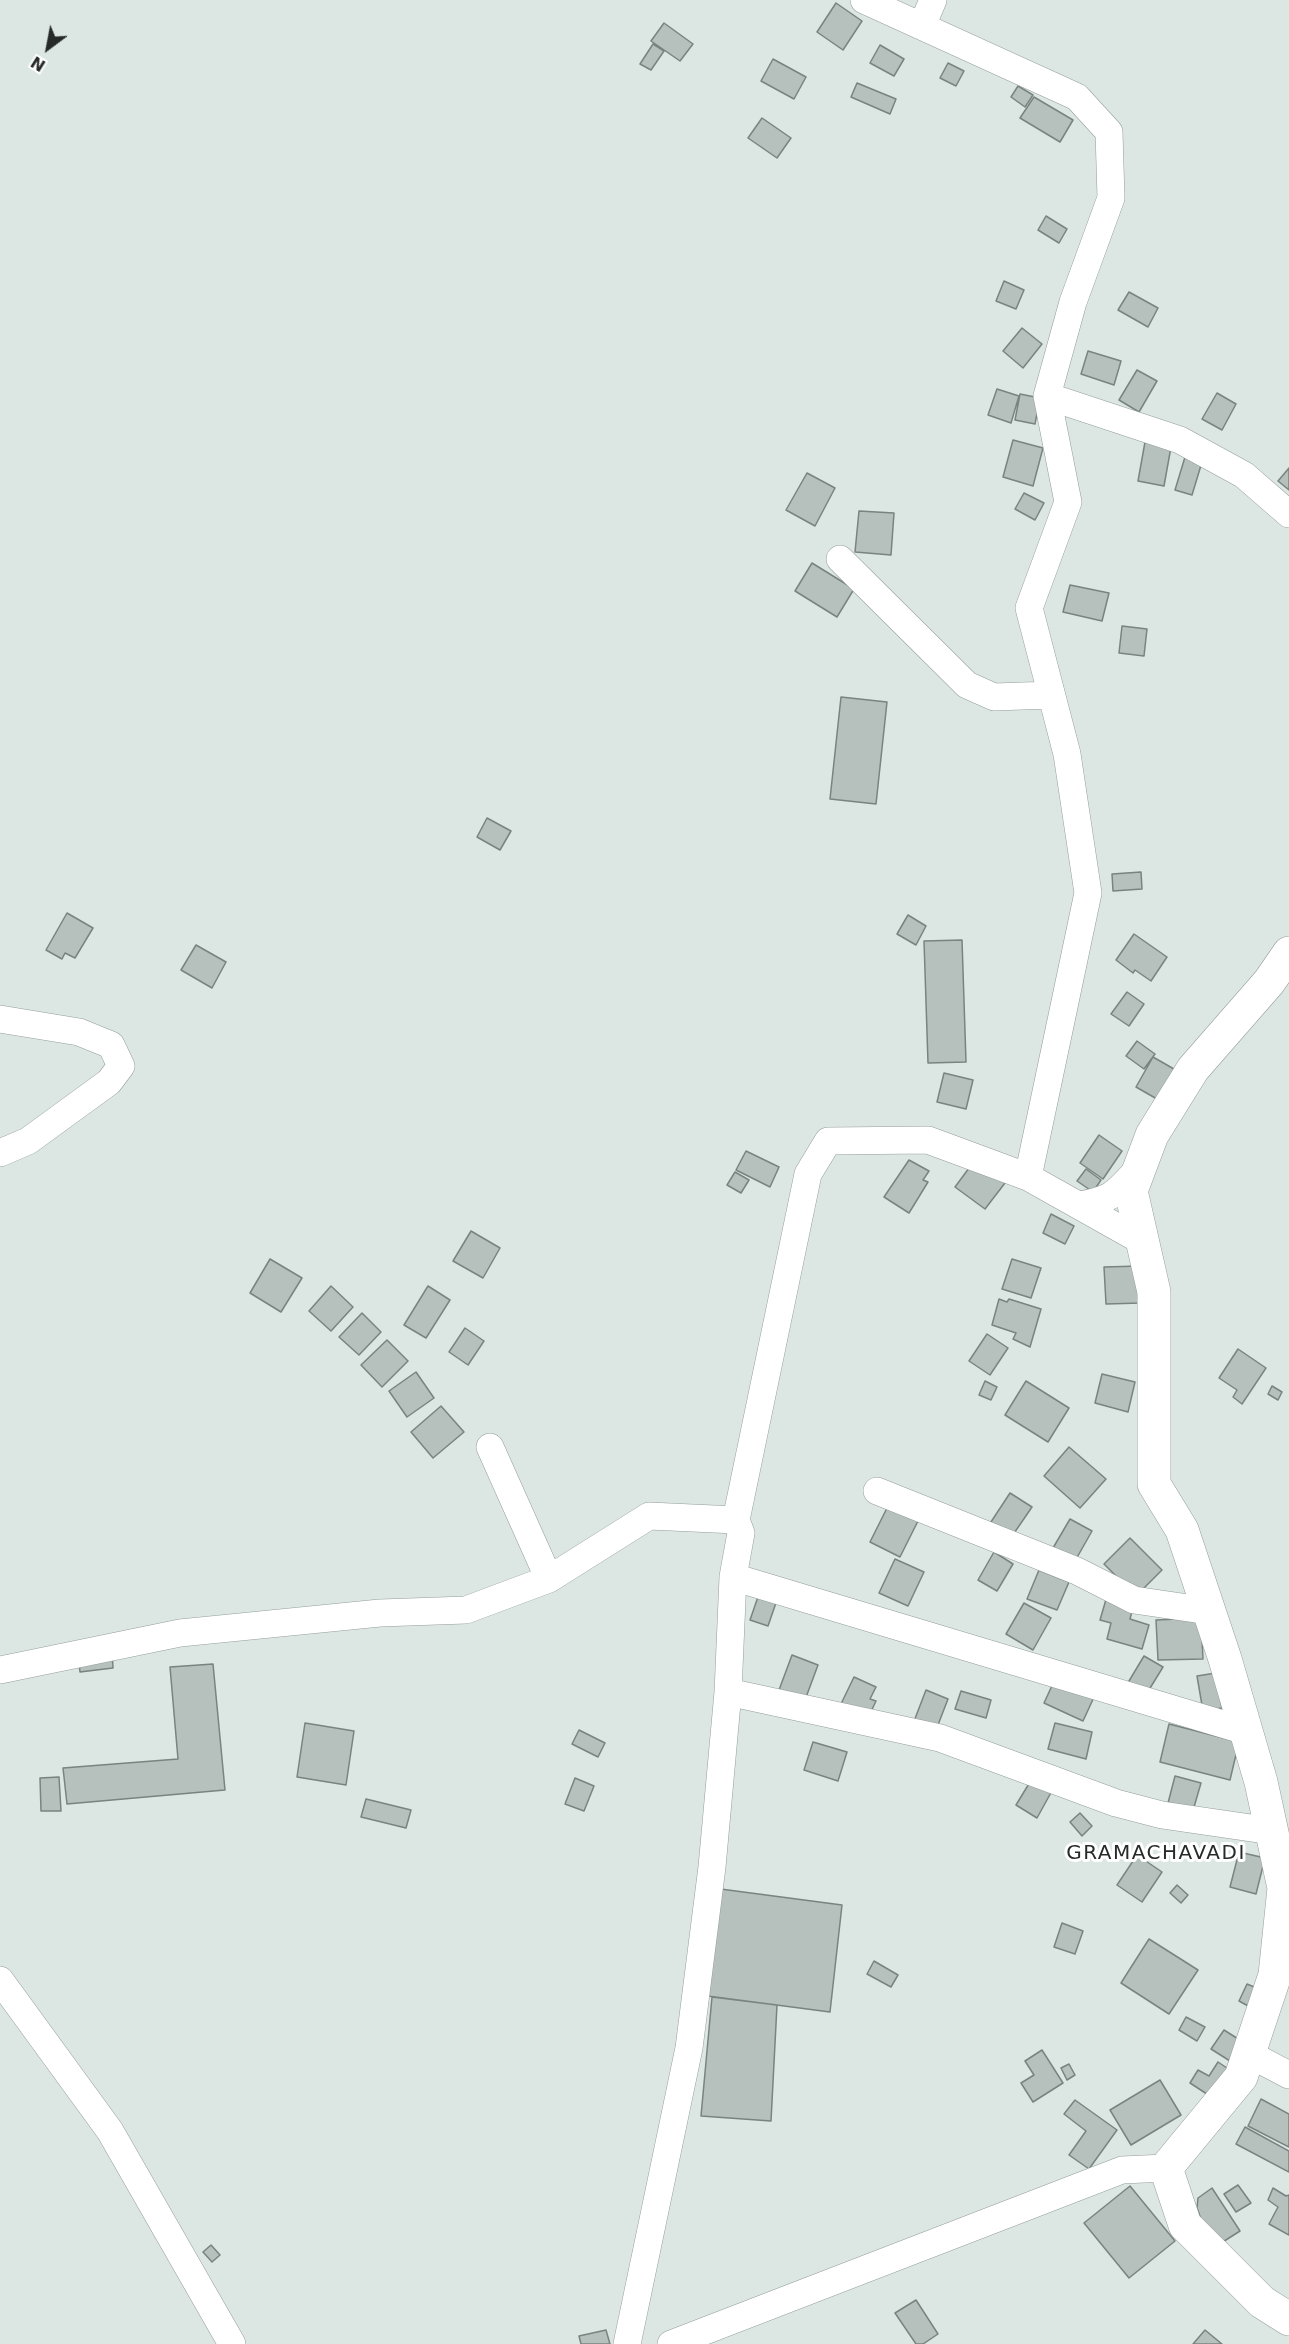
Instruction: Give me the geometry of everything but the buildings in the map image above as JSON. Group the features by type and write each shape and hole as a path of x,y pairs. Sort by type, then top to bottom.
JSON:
{"main road":[{"path":"1289,953 1269,982 1192,1069 1152,1135 1131,1191 1154,1292 1154,1484 1182,1530 1209,1611 1246,1731 1284,1888 1275,1975 1241,2077 1166,2168 1185,2225 1262,2302 1289,2319"}],"street":[{"path":"864,0 1077,97 1109,132 1111,198 1073,302 1047,396 1068,502 1029,608 1066,754 1088,892 1028,1177"},
{"path":"921,26 933,0"},
{"path":"1047,396 1180,441 1244,475 1289,514"},
{"path":"840,559 967,685 994,697 1051,695"},
{"path":"0,1019 79,1032 111,1045 121,1066 109,1082 28,1141 0,1152"},
{"path":"627,2344 689,2048 712,1867 728,1692 733,1577 741,1533 736,1520 808,1174 828,1141 928,1140 1028,1177 1142,1240"},
{"path":"1078,1205 1100,1202 1114,1195 1139,1168"},
{"path":"490,1447 549,1579"},
{"path":"877,1491 1077,1571 1134,1600 1209,1611"},
{"path":"0,1670 180,1633 380,1613 466,1610 549,1579 648,1516 736,1520"},
{"path":"733,1577 1246,1731"},
{"path":"728,1692 939,1738 1116,1803 1162,1815 1272,1831"},
{"path":"0,1980 110,2131 232,2344"},
{"path":"1249,2054 1289,2075"},
{"path":"671,2344 1122,2170 1166,2168"}],"district":[{"name":"GRAMACHAVADI","path":"1156,1854"}]}
